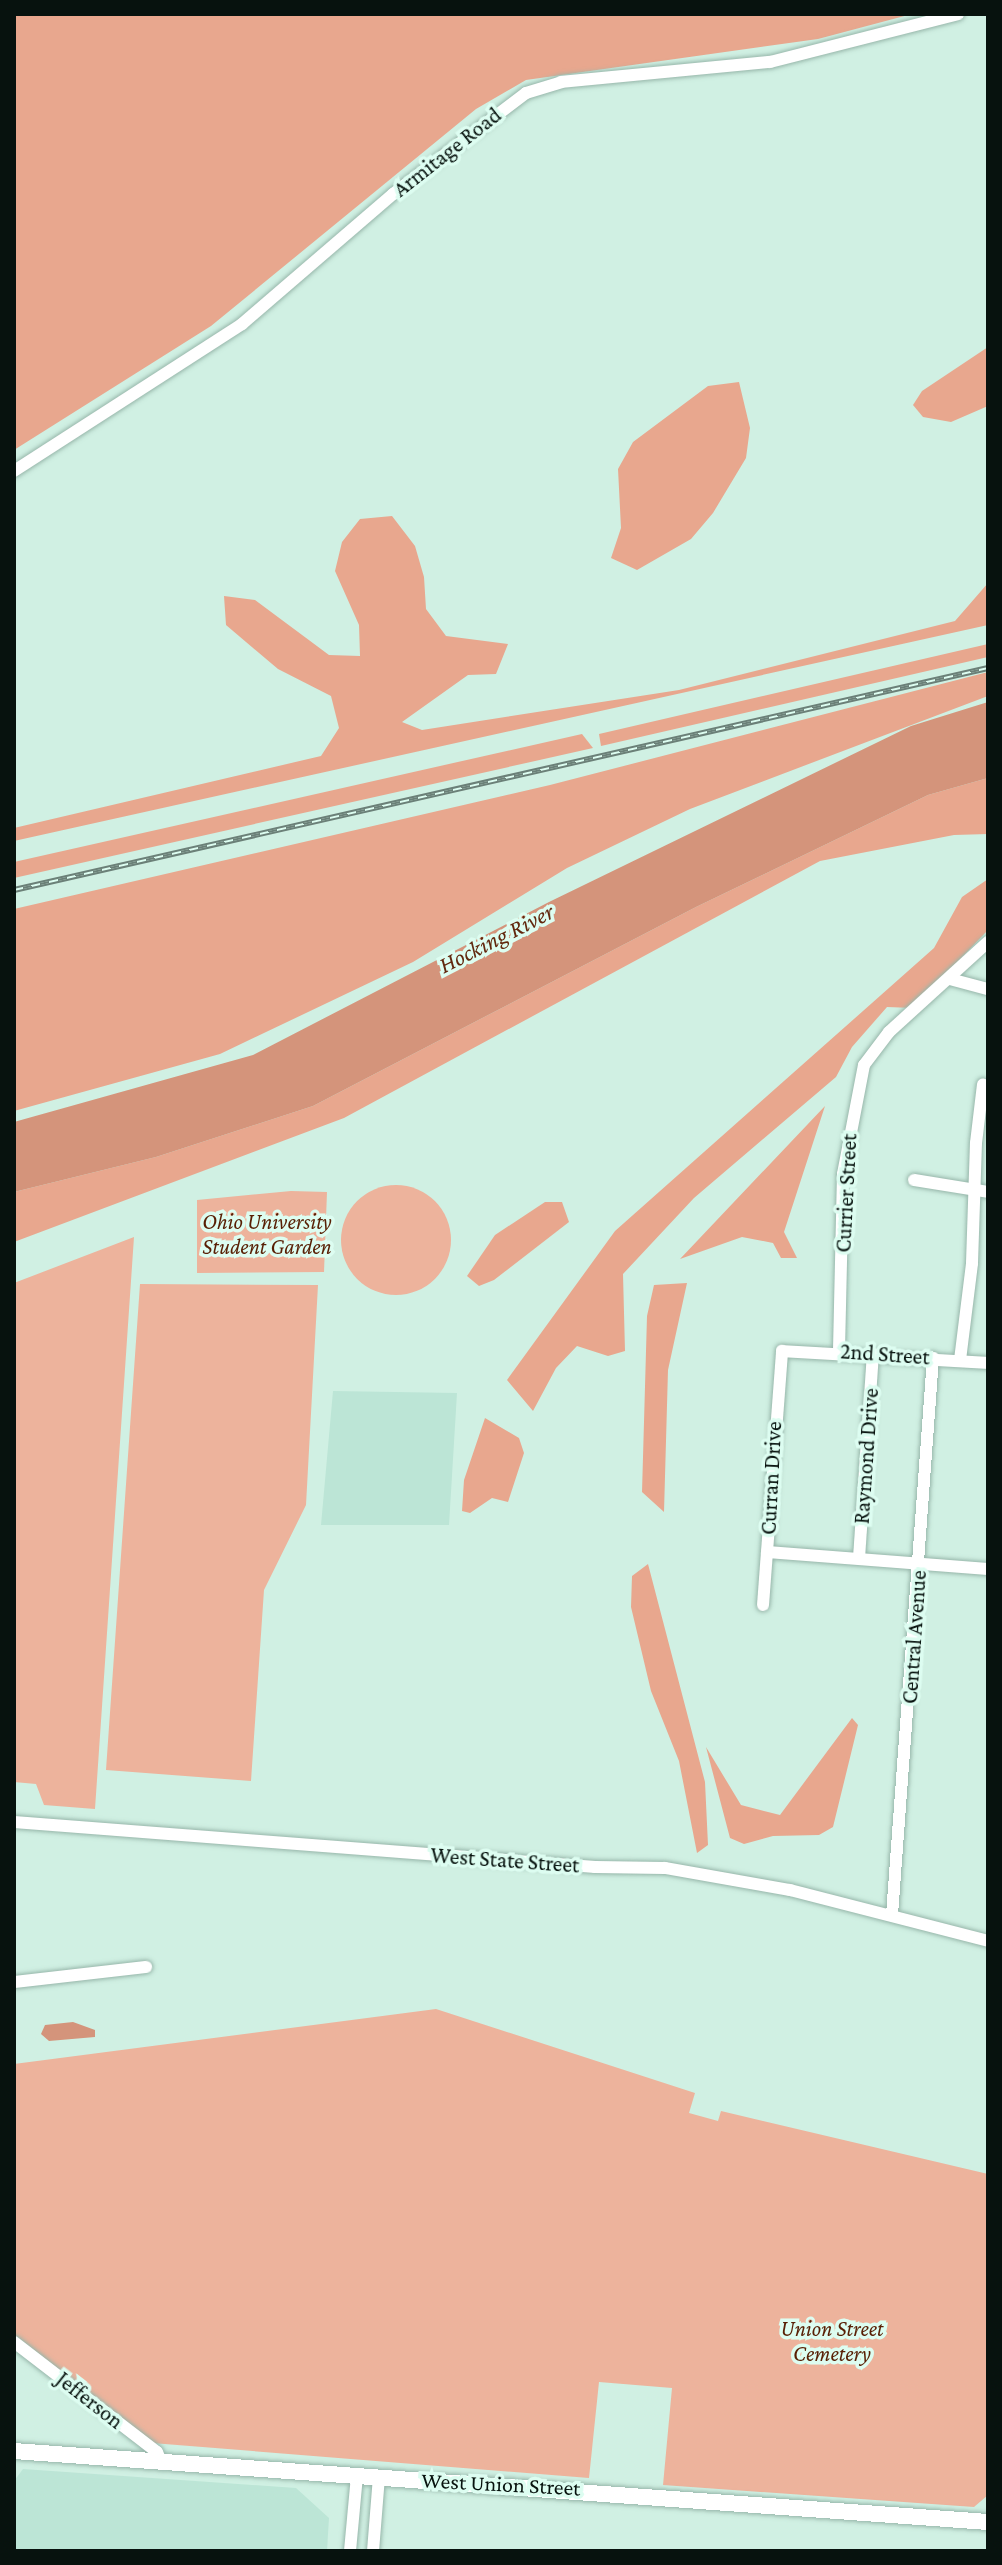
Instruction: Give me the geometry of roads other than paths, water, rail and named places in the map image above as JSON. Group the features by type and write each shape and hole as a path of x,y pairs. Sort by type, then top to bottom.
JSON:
{"main road":[{"name":"West Union Street","path":"14,2451 988,2522"}],"street":[{"name":"Armitage Road","path":"14,471 242,324 393,194 526,93 561,82 770,62 958,14"},
{"name":"Currier Street","path":"839,1350 842,1181 864,1065 889,1032 988,942"},
{"path":"950,979 988,989"},
{"path":"960,1360 972,1263 974,1189 983,1084"},
{"path":"914,1180 988,1192"},
{"name":"2nd Street","path":"782,1351 839,1350 988,1363"},
{"name":"Curran Drive","path":"763,1605 782,1351"},
{"name":"Raymond Drive","path":"859,1558 873,1353"},
{"name":"Central Avenue","path":"892,1915 933,1358"},
{"path":"767,1552 988,1569"},
{"name":"West State Street","path":"14,1822 595,1867 665,1868 892,1915 988,1941"},
{"path":"14,1982 146,1967"},
{"name":"Jefferson","path":"14,2342 157,2452 161,2462"},
{"path":"357,2476 350,2548 374,2549 379,2477"}],"water":[{"name":"Hocking River","path":"988,702 988,778 928,795 696,907 313,1106 156,1157 14,1192 14,1122 253,1055 549,902 911,726"},
{"path":"73,2022 95,2030 95,2037 49,2041 41,2034 45,2025"}],"railway":[{"path":"14,890 988,668"}],"park label":[{"name":"Ohio University Student Garden","path":"267,1234"},
{"name":"Union Street Cemetery","path":"832,2340"}]}
